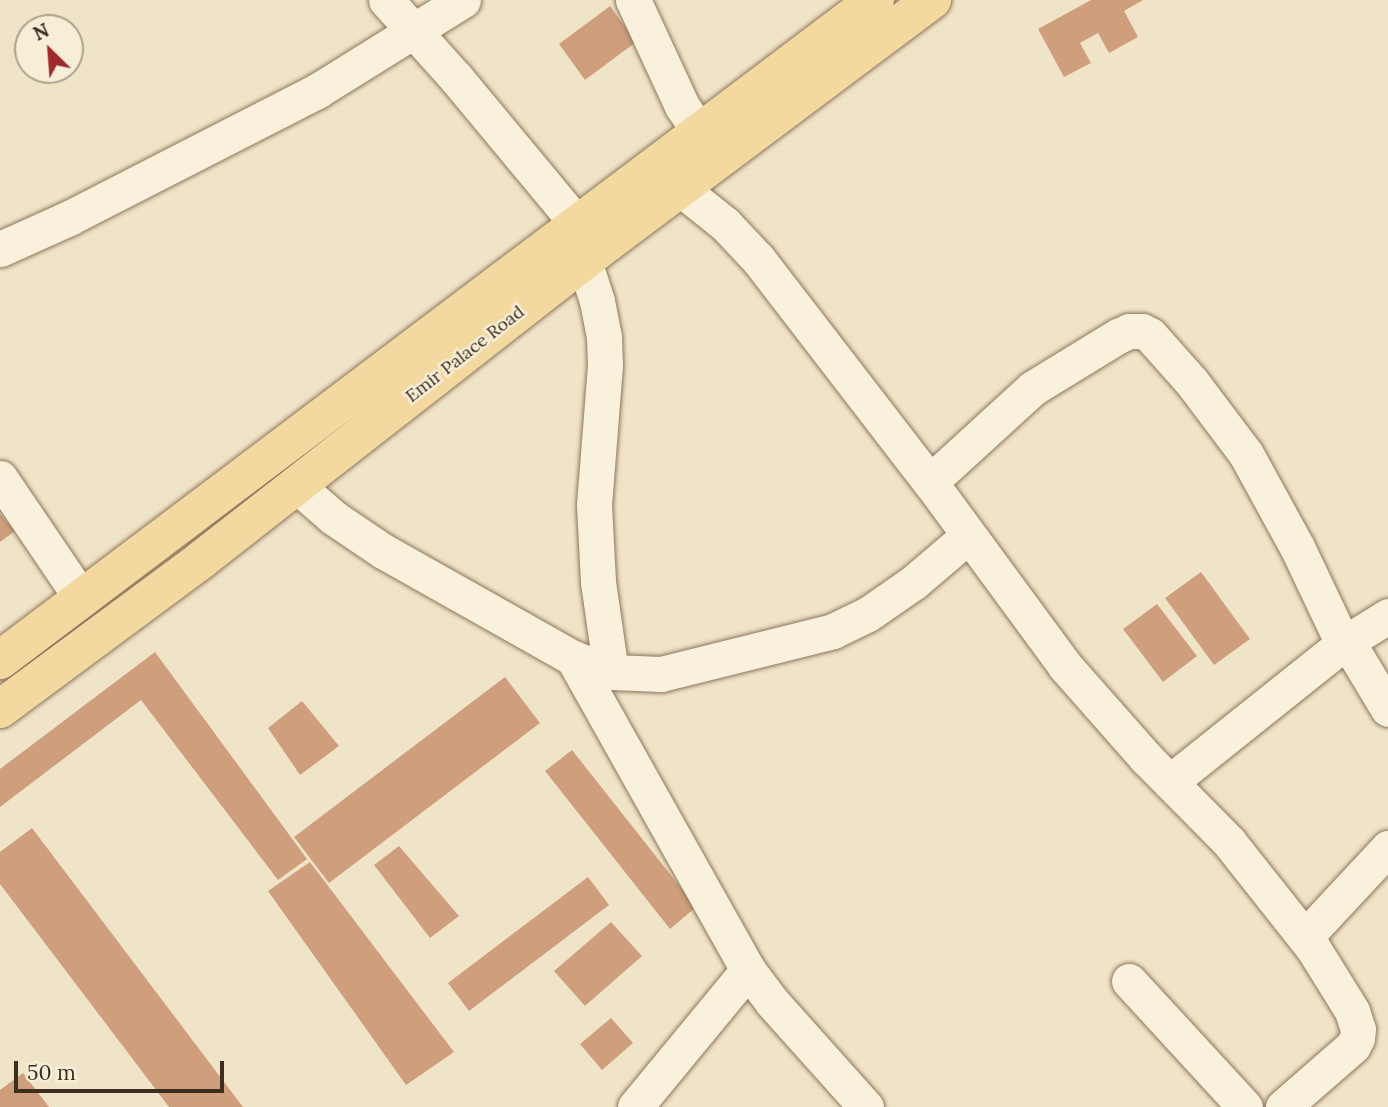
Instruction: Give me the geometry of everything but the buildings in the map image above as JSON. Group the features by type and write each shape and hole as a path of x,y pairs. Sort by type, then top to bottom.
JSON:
{"main road":[{"name":"Emir Palace Road","path":"0,709 201,560 296,485 582,243 700,133 875,0"},
{"name":"Emir Palace Road","path":"0,660 582,243 680,188 932,0"}],"street":[{"path":"386,0 410,30 456,78 582,243 604,337 605,365 594,505 598,582 611,671"},
{"path":"0,248 69,218 317,91 410,30 463,0"},
{"path":"633,0 681,106 700,133"},
{"path":"680,188 726,224 758,259 930,482 1065,666 1170,782 1229,842 1305,937 1352,1011 1358,1030 1353,1046 1283,1107"},
{"path":"930,482 1033,388 1118,336 1142,331 1150,335 1191,381 1246,454 1345,642 1388,709"},
{"path":"0,478 82,599"},
{"path":"296,485 334,518 383,551 573,658 611,671 661,674 832,631 868,614 914,582 968,536"},
{"path":"1170,782 1345,642 1388,616"},
{"path":"573,658 748,970 772,1002 864,1106"},
{"path":"1305,937 1388,848"},
{"path":"635,1107 748,970"},
{"path":"1129,981 1245,1107"}]}
